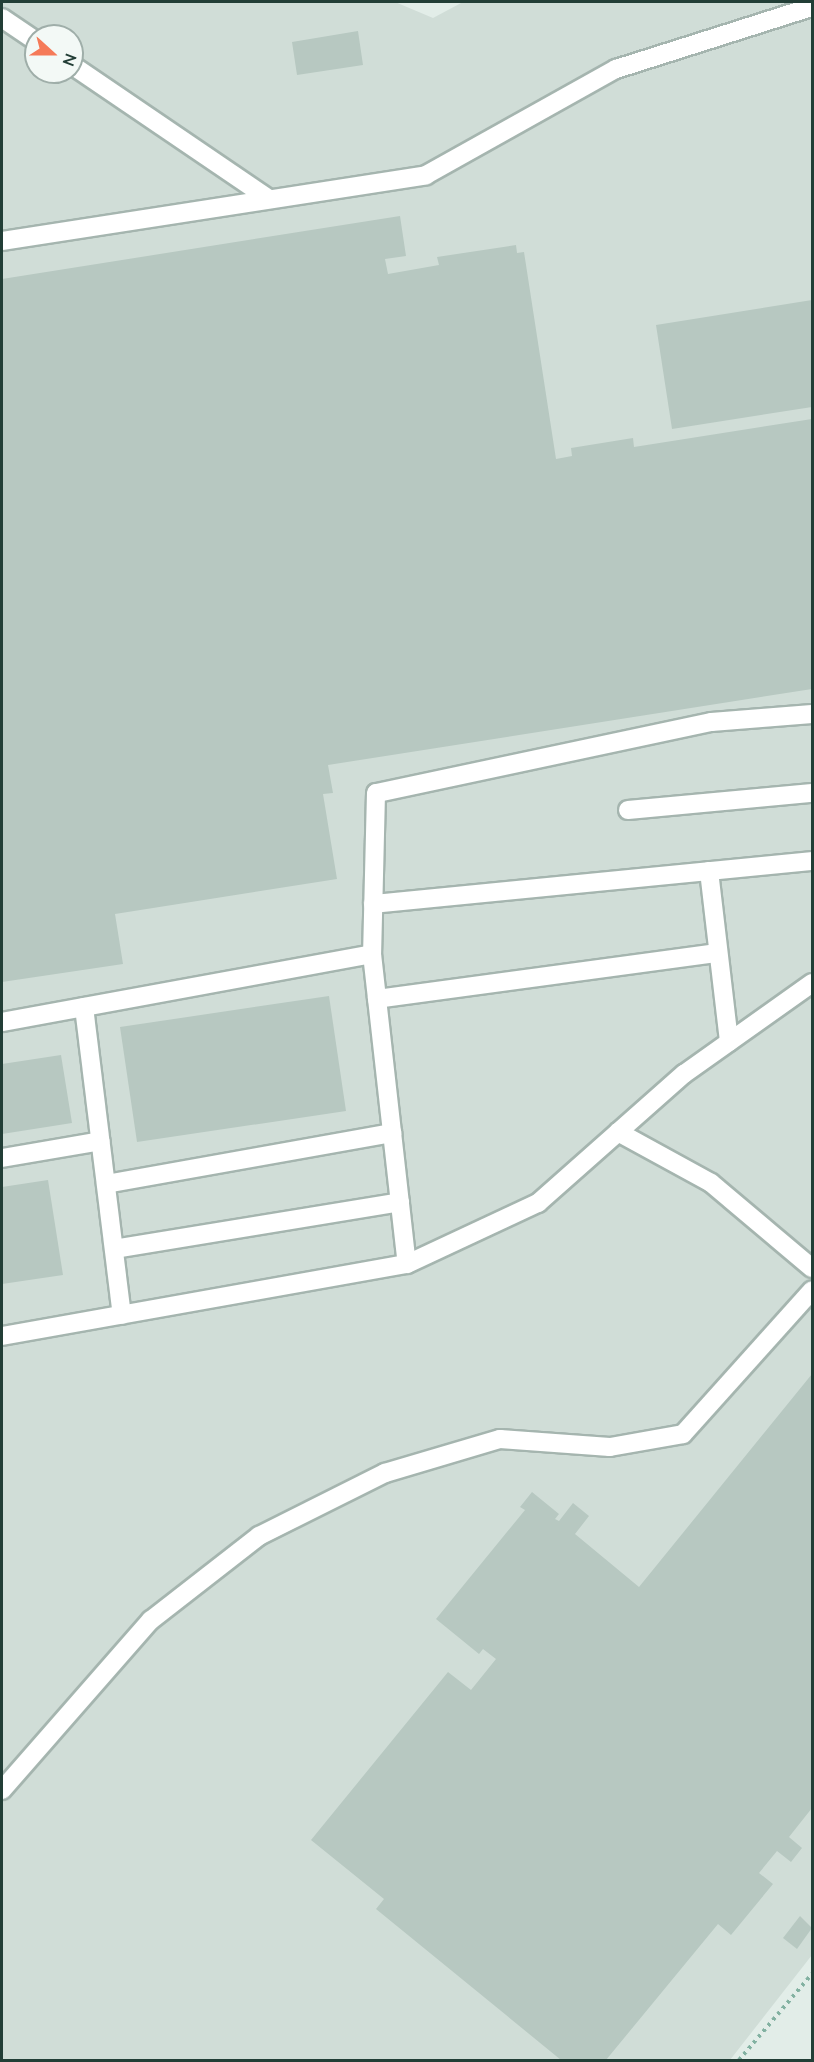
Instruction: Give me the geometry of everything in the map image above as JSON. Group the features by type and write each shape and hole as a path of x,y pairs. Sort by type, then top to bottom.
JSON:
{"lane":[{"path":"2,241 426,175 616,69 813,8"},
{"path":"2,18 24,33"},
{"path":"84,73 269,199"},
{"path":"406,1264 372,954 376,793 711,722 813,714"},
{"path":"628,810 813,793"},
{"path":"373,904 813,861"},
{"path":"709,871 729,1042"},
{"path":"376,999 718,953"},
{"path":"2,1022 372,954"},
{"path":"2,1336 406,1264 538,1203 684,1074 813,983"},
{"path":"84,1007 122,1315"},
{"path":"618,1132 711,1183 813,1268"},
{"path":"106,1184 392,1133"},
{"path":"2,1158 100,1141"},
{"path":"114,1249 400,1202"},
{"path":"2,1790 151,1620 259,1536 385,1473 500,1439 610,1446 683,1434 813,1290"}],"path":[{"path":"739,2061 813,1974"}],"shaded area":[{"path":"2,2 395,2 433,18 463,2 812,2 812,1955 730,2060 2,2060"}],"building":[{"path":"358,31 363,65 297,75 292,42"},
{"path":"400,216 406,256 385,259 388,274 439,265 437,257 516,245 517,253 524,252 556,459 572,456 571,448 633,438 634,447 812,419 812,689 328,765 333,793 323,794 337,879 115,914 123,964 2,982 2,279"},
{"path":"812,300 812,407 672,429 656,325"},
{"path":"329,996 346,1111 137,1142 120,1027"},
{"path":"61,1055 72,1123 2,1134 2,1064"},
{"path":"48,1180 63,1275 2,1284 2,1187"},
{"path":"812,1374 812,1808 789,1837 802,1848 791,1862 777,1851 759,1873 773,1884 731,1935 718,1924 606,2060 561,2060 376,1909 384,1899 311,1840 448,1672 471,1690 496,1659 483,1649 479,1654 436,1619 525,1510 520,1507 532,1492 559,1514 555,1519 559,1521 573,1503 589,1516 575,1534 639,1587"},
{"path":"800,1916 812,1928 797,1949 783,1938"}]}
